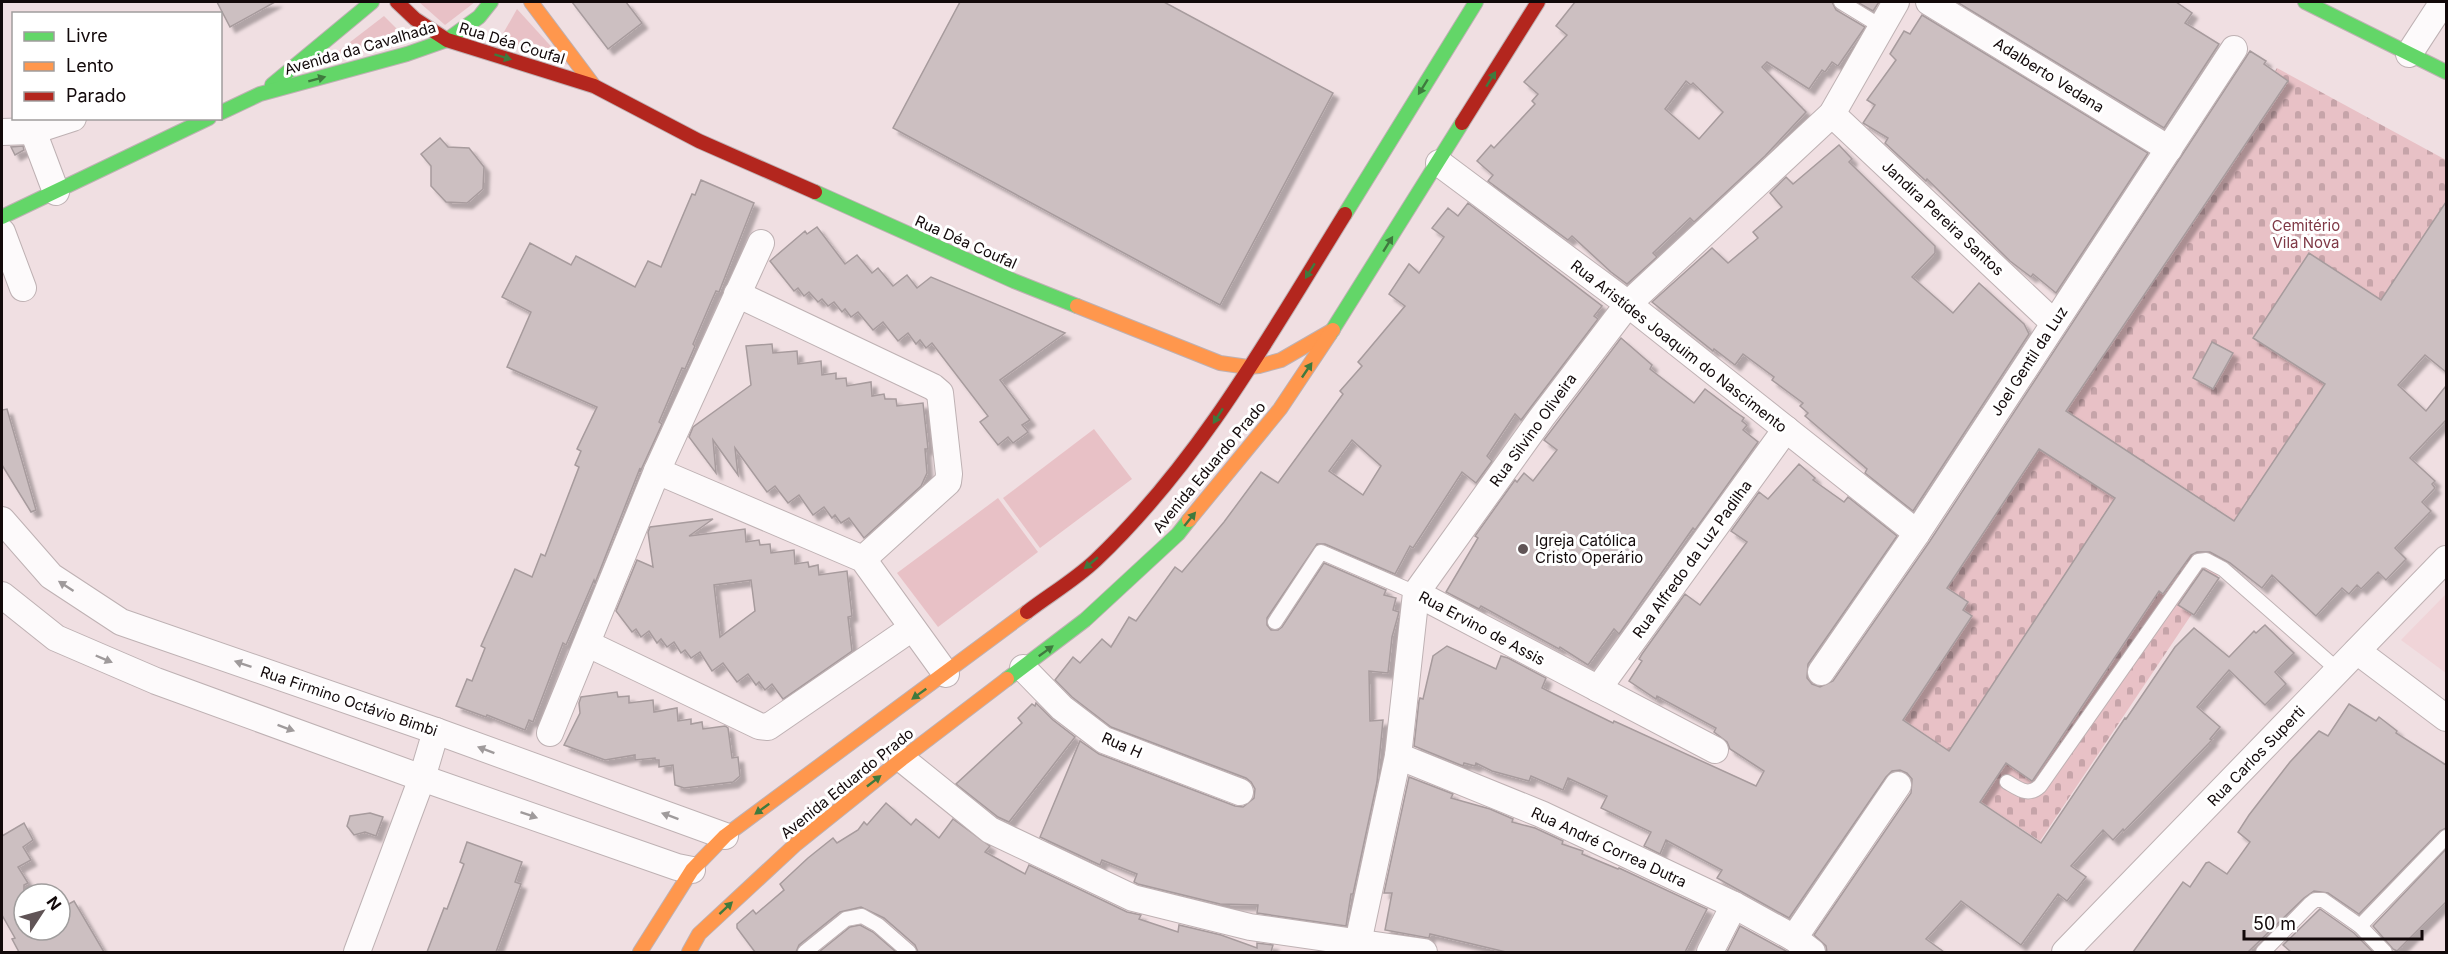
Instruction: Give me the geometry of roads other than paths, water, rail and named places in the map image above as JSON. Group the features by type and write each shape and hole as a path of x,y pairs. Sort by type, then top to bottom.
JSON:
{"main road":[{"name":"Avenida da Cavalhada","path":"260,94 372,2"},
{"name":"Rua Déa Coufal","path":"397,2 415,19 447,40 594,86 699,141 1014,281 1220,363 1250,367 1270,363 1288,356 1333,330"},
{"name":"Avenida da Cavalhada","path":"222,112 260,94 407,54 447,40 478,17 491,2"},
{"name":"Rua Déa Coufal","path":"531,2 594,86"},
{"name":"Avenida Eduardo Prado","path":"640,952 692,870 725,836 1094,562 1155,500 1207,433 1250,367 1476,2"},
{"name":"Avenida Eduardo Prado","path":"689,952 796,844 902,759 1085,620 1178,534 1280,409 1333,330 1538,2"},
{"path":"2305,2 2446,72"},
{"path":"326,42 337,16"},
{"path":"2,217 205,120"}],"street":[{"name":"Rua Silvino Oliveira","path":"1357,948 1398,756 1416,593 1542,417 1628,304 1832,114 1896,2"},
{"name":"Adalberto Vedana","path":"1929,2 2169,149"},
{"path":"2409,54 2443,2"},
{"name":"Joel Gentil da Luz","path":"1821,672 1917,533 2234,50"},
{"name":"Jandira Pereira Santos","path":"1832,114 2054,322"},
{"path":"2,132 33,131 67,120"},
{"path":"33,131 56,192"},
{"name":"Rua Aristídes Joaquim do Nascimento","path":"1438,163 1628,304 1917,533"},
{"path":"2,232 23,288"},
{"path":"550,733 657,471 761,243"},
{"path":"737,294 933,387 940,393 948,482 863,559"},
{"name":"Rua Alfredo da Luz Padilha","path":"1598,689 1786,429"},
{"path":"657,471 863,559 945,674"},
{"name":"Rua Firmino Octávio Bimbi","path":"2,520 51,576 121,622 436,731 725,836"},
{"name":"Rua Carlos Superti","path":"2065,952 2446,559"},
{"name":"Rua Ervino de Assis","path":"1416,593 1715,750"},
{"path":"2,595 56,638 156,681 422,778 676,867 692,870"},
{"path":"588,644 759,726 768,727 916,634"},
{"path":"2357,651 2446,718"},
{"name":"Rua H","path":"1023,668 1062,708 1104,740 1240,792"},
{"path":"357,952 422,778 436,731"},
{"name":"Rua André Correa Dutra","path":"1398,756 1541,814 1734,905 1803,945"},
{"path":"902,759 990,830 1133,898 1250,927 1357,948 1424,952"},
{"path":"1803,945 1898,785"},
{"path":"1710,952 1734,905"}],"lane":[{"path":"1841,2 1882,27"},
{"name":"Rua Ervino de Assis","path":"1275,622 1321,552 1416,593"},
{"path":"2007,782 2028,792 2035,791 2040,786 2198,561 2206,560 2223,569 2339,671"},
{"path":"2360,926 2446,837"},
{"path":"2263,952 2316,900 2329,902 2360,926 2385,952"},
{"path":"805,952 846,919 862,916 878,925 909,952"}],"place":[{"name":"Igreja Católica Cristo Operário","path":"1523,549"}],"park label":[{"name":"Cemitério Vila Nova","path":"2306,234"}]}
